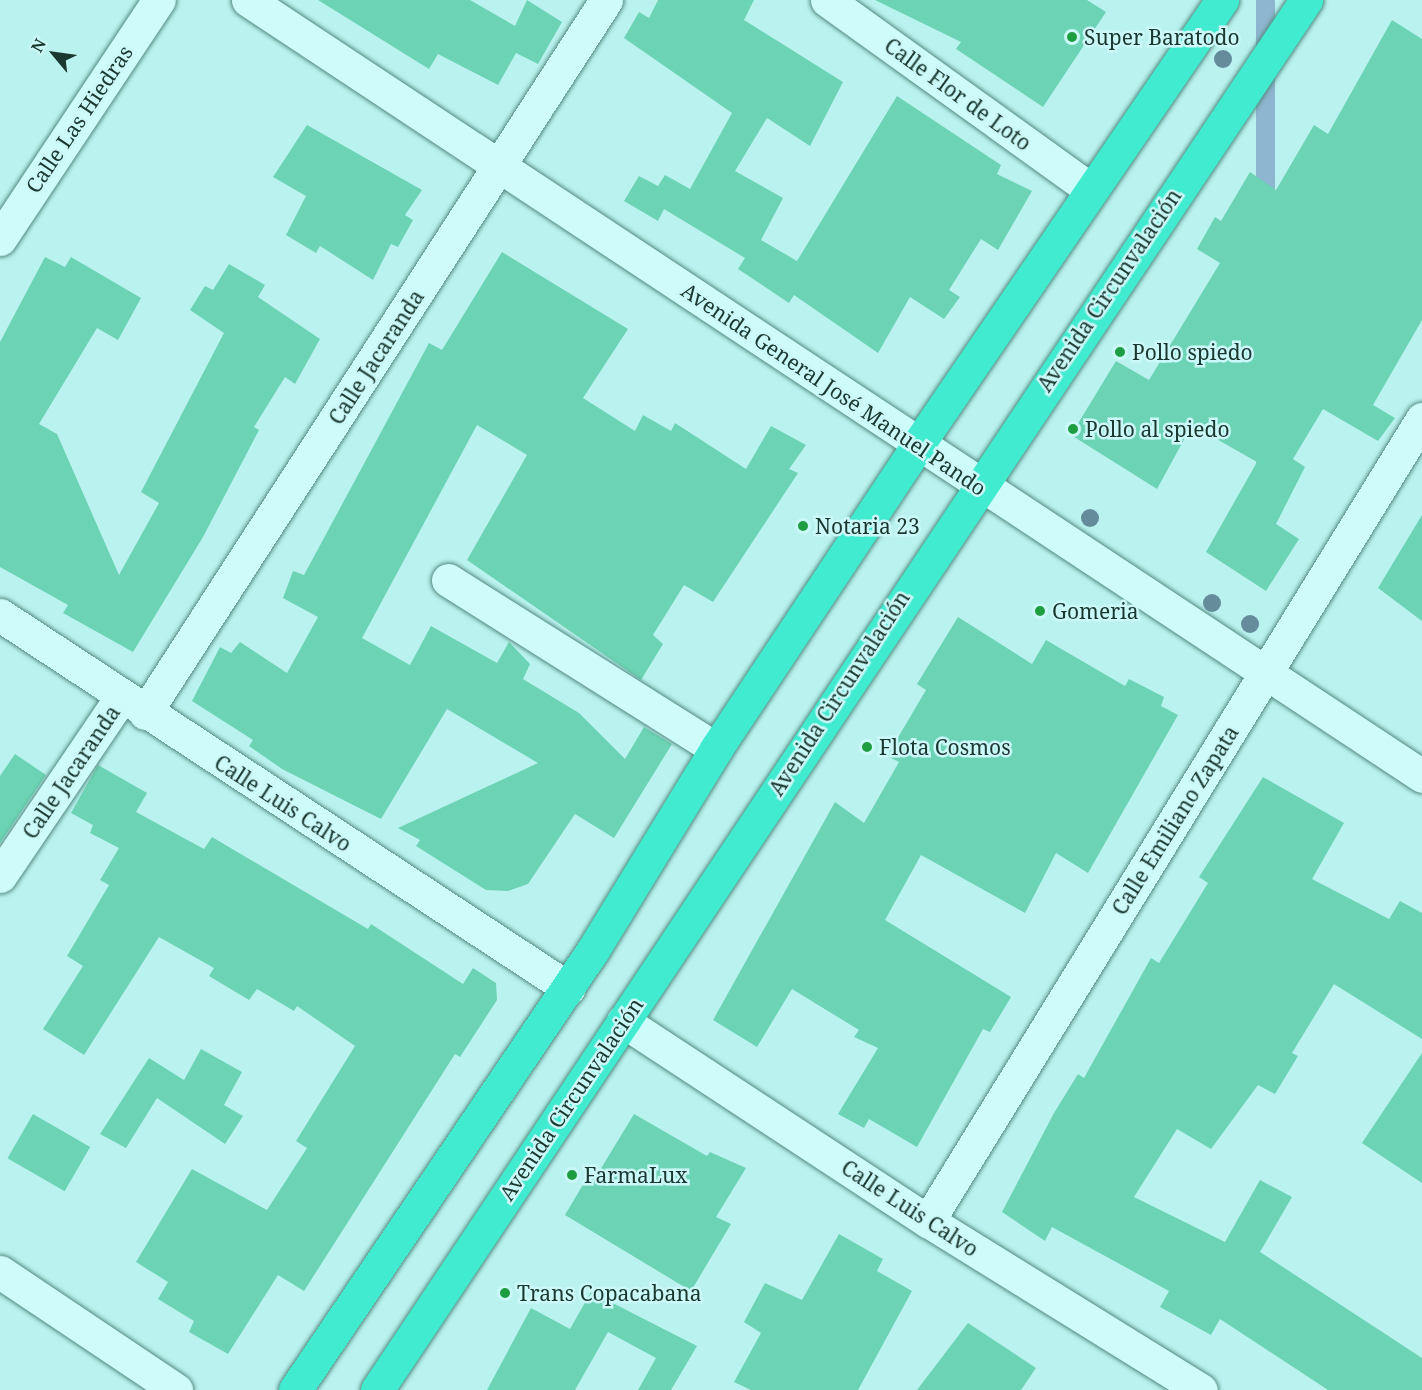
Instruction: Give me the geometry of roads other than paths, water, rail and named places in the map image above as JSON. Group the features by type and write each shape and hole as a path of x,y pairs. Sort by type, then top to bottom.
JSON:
{"highway":[{"path":"295,1390 568,988 716,748 919,443 1090,189 1222,0"},
{"name":"Avenida Circunvalación","path":"377,1390 977,485 1306,0"}],"street":[{"name":"Calle Las Hiedras","path":"0,239 159,0"},
{"name":"Avenida General José Manuel Pando","path":"248,0 919,443 977,485 1266,671 1422,776"},
{"name":"Calle Jacaranda","path":"0,876 133,705 500,168 606,0"},
{"name":"Calle Flor de Loto","path":"826,0 1090,189"},
{"name":"Calle Emiliano Zapata","path":"928,1221 1422,418"},
{"path":"448,580 716,748"},
{"name":"Calle Luis Calvo","path":"0,615 133,705 568,988"},
{"name":"Calle Luis Calvo","path":"623,1021 928,1221 1201,1390"},
{"path":"0,1272 176,1390"}],"place":[{"name":"Super Baratodo","path":"1072,37"},
{"name":"Pollo spiedo","path":"1120,352"},
{"name":"Pollo al spiedo","path":"1073,429"},
{"name":"Notaria 23","path":"803,526"},
{"name":"Gomeria","path":"1040,611"},
{"name":"Flota Cosmos","path":"867,747"},
{"name":"FarmaLux","path":"572,1175"},
{"name":"Trans Copacabana","path":"505,1293"}]}
